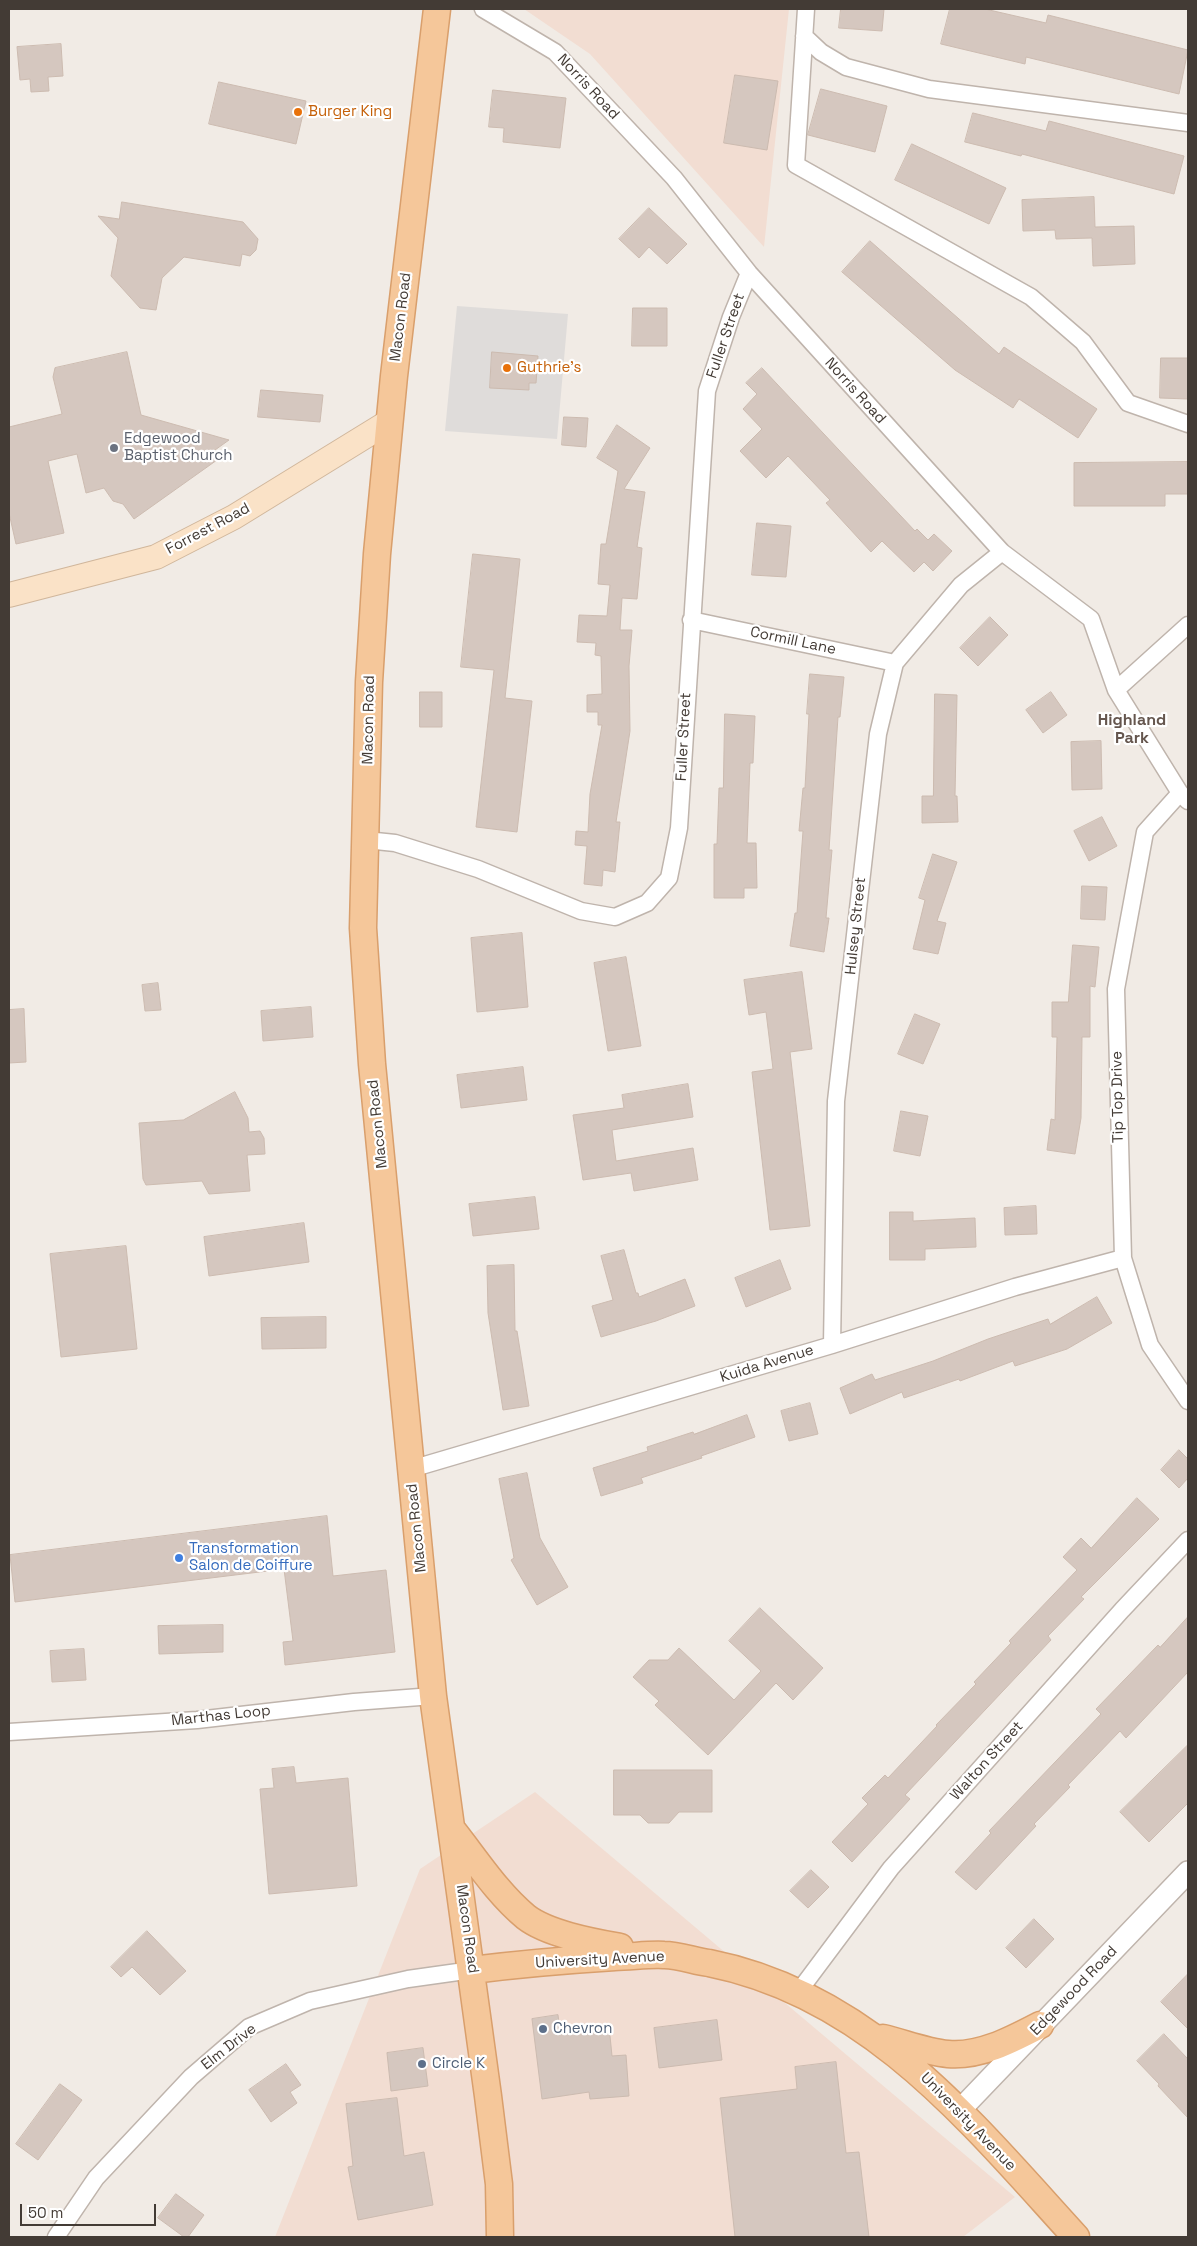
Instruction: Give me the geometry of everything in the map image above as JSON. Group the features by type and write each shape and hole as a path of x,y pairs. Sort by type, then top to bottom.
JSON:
{"main road":[{"name":"Macon Road","path":"437,9 390,421 377,554 370,656 363,928 372,1064 433,1696 472,1970 499,2184 500,2237"},
{"name":"Forrest Road","path":"9,595 156,557 234,517 390,421"},
{"path":"452,1830 503,1894 527,1918 556,1931 586,1941 665,1955"},
{"name":"University Avenue","path":"472,1970 549,1961 665,1955 740,1969 799,1991 873,2036 912,2066 960,2110 1076,2237"},
{"path":"873,2036 949,2054 979,2051 1001,2044 1040,2026"}],"street":[{"name":"Norris Road","path":"483,9 554,52 674,178 749,273 1002,552 1091,620 1116,690 1184,797"},
{"path":"806,9 796,165 1031,296 1083,342 1128,403 1188,424"},
{"path":"804,36 820,52 846,67 929,89 1188,123"},
{"name":"Fuller Street","path":"366,840 395,843 470,866 581,912 615,917 647,903 669,878 679,828 707,392 730,317 749,273"},
{"name":"Hulsey Street","path":"832,1345 836,1101 878,734 895,663 961,585 1002,552"},
{"name":"Cormill Lane","path":"691,620 895,663"},
{"path":"1116,690 1188,625"},
{"name":"Tip Top Drive","path":"1184,797 1145,832 1116,989 1123,1258 1150,1345 1188,1401"},
{"name":"Kuida Avenue","path":"411,1470 832,1345 1015,1287 1123,1258"},
{"name":"Walton Street","path":"799,1991 891,1868 1122,1610 1188,1540"},
{"name":"Marthas Loop","path":"9,1732 197,1720 354,1702 433,1696"},
{"name":"Edgewood Road","path":"960,2110 1188,1872"},
{"name":"Elm Drive","path":"56,2237 96,2178 191,2077 249,2027 310,2001 408,1979 472,1970"}],"shaded area":[{"path":"524,9 789,9 764,247 590,54"},
{"path":"457,306 568,314 557,439 445,431"},
{"path":"535,1792 1015,2197 963,2237 275,2237 420,1869"}],"building":[{"path":"841,9 884,9 882,31 839,28"},
{"path":"950,9 985,9 1046,23 1048,15 1188,50 1179,94 1026,57 1025,64 941,44"},
{"path":"61,44 63,76 48,77 49,91 31,92 30,79 20,80 17,47"},
{"path":"735,75 778,81 767,150 724,143"},
{"path":"219,82 306,101 296,144 209,124"},
{"path":"821,89 887,106 875,152 808,135"},
{"path":"493,90 566,98 560,148 503,142 504,128 489,127"},
{"path":"973,113 1046,131 1049,121 1184,156 1174,194 1022,154 1021,156 965,142"},
{"path":"912,144 1006,188 989,224 895,180"},
{"path":"1094,197 1095,227 1134,226 1135,264 1093,266 1092,238 1056,239 1055,230 1023,231 1022,200"},
{"path":"122,202 243,222 258,239 256,250 250,256 242,254 240,266 184,257 162,278 156,310 140,308 111,276 118,238 98,216 119,219"},
{"path":"649,208 687,244 667,264 649,247 639,258 619,239"},
{"path":"870,241 999,354 1004,347 1097,409 1078,438 1019,399 1013,408 955,370 842,272"},
{"path":"633,308 667,308 667,346 632,346"},
{"name":"Edgewood Baptist Church","path":"127,352 141,415 229,440 215,450 217,460 134,519 123,504 113,501 104,488 86,493 77,454 48,461 64,533 16,544 9,513 9,427 62,414 53,377 55,368"},
{"path":"492,352 538,356 536,383 529,383 529,390 490,388"},
{"path":"1161,358 1188,358 1188,399 1160,398"},
{"path":"762,368 915,531 917,529 928,540 934,534 952,551 933,571 924,562 914,572 882,541 871,552 826,503 830,500 788,456 766,478 740,451 762,429 743,409 757,394 746,383"},
{"path":"261,390 323,395 320,422 258,417"},
{"path":"564,417 588,418 586,447 562,445"},
{"path":"617,425 650,448 624,489 645,492 637,547 642,548 637,599 622,598 620,630 632,630 629,666 630,731 616,822 620,822 615,872 603,870 602,886 584,884 587,846 575,845 576,831 588,832 590,794 602,725 598,725 598,712 587,712 587,695 602,694 601,656 595,655 596,643 577,642 579,615 607,616 610,585 598,584 601,544 606,544 618,471 597,458"},
{"path":"1188,462 1188,494 1165,494 1165,506 1074,506 1074,463"},
{"path":"757,523 791,526 786,577 752,575"},
{"path":"473,554 520,559 505,698 532,701 517,832 476,827 494,670 461,667"},
{"path":"990,617 1008,635 978,666 960,648"},
{"path":"810,674 844,677 840,717 838,717 829,850 832,850 826,918 829,918 824,952 790,946 795,913 797,913 803,831 799,831 803,788 805,788"},
{"path":"420,692 442,692 442,727 420,727"},
{"path":"1051,692 1067,715 1043,733 1026,710"},
{"path":"935,694 957,695 955,796 957,796 958,822 922,823 922,796 933,796"},
{"path":"725,714 755,716 753,763 750,763 747,843 756,843 757,888 744,888 744,898 714,898 714,844 717,844 719,788 723,788"},
{"path":"1101,741 1102,789 1072,790 1071,742"},
{"path":"1102,817 1117,846 1089,861 1074,831"},
{"path":"933,854 957,862 937,921 946,923 938,954 913,949 925,900 919,898"},
{"path":"1082,886 1107,887 1105,920 1081,919"},
{"path":"522,933 528,1007 477,1012 471,938"},
{"path":"1073,945 1099,947 1095,987 1090,986 1090,1037 1082,1037 1081,1118 1075,1154 1047,1150 1051,1119 1055,1120 1057,1037 1052,1037 1052,1002 1068,1002"},
{"path":"626,957 641,1046 608,1051 594,963"},
{"path":"802,972 812,1049 790,1052 810,1226 770,1230 752,1072 773,1069 766,1012 749,1015 744,980"},
{"path":"158,983 161,1010 145,1011 142,985"},
{"path":"311,1007 313,1037 263,1041 261,1011"},
{"path":"24,1009 26,1062 9,1063 9,1010"},
{"path":"915,1014 940,1024 923,1064 898,1054"},
{"path":"523,1067 527,1100 461,1108 457,1075"},
{"path":"688,1084 693,1117 612,1130 616,1161 693,1148 698,1180 634,1191 631,1173 583,1180 573,1115 624,1108 622,1095"},
{"path":"235,1092 248,1118 249,1132 260,1131 264,1138 265,1154 247,1155 250,1191 209,1194 202,1181 146,1185 143,1179 139,1123 183,1120"},
{"path":"901,1111 928,1116 920,1156 894,1151"},
{"path":"535,1197 539,1229 473,1236 469,1204"},
{"path":"1036,1206 1037,1234 1005,1235 1004,1208"},
{"path":"890,1212 913,1212 913,1221 975,1218 976,1247 925,1249 925,1260 890,1260"},
{"path":"304,1223 309,1262 209,1276 204,1237"},
{"path":"126,1246 137,1349 61,1357 50,1254"},
{"path":"624,1250 636,1293 638,1293 639,1297 685,1279 695,1306 656,1321 601,1337 592,1306 613,1300 601,1256"},
{"path":"780,1260 791,1289 746,1307 735,1278"},
{"path":"514,1265 515,1331 517,1331 529,1406 503,1410 488,1313 487,1266"},
{"path":"1097,1297 1112,1323 1067,1349 1015,1366 1013,1361 960,1381 959,1379 904,1398 902,1392 850,1414 840,1388 872,1374 875,1380 933,1361 988,1339 1048,1319 1050,1324"},
{"path":"326,1317 326,1348 262,1349 261,1318"},
{"path":"810,1403 818,1434 789,1441 781,1411"},
{"path":"747,1415 755,1437 701,1456 702,1458 641,1478 643,1483 601,1496 593,1468 648,1451 647,1447 693,1432 694,1434"},
{"path":"1179,1450 1188,1459 1188,1478 1179,1488 1161,1470"},
{"path":"527,1473 540,1538 568,1587 537,1605 511,1560 514,1558 499,1479"},
{"path":"1137,1498 1159,1519 1081,1597 1084,1599 1048,1636 1051,1640 905,1795 910,1799 852,1862 832,1842 868,1804 862,1798 885,1775 888,1778 976,1684 974,1682 1011,1643 1009,1641 1077,1570 1063,1557 1081,1538 1091,1548"},
{"path":"327,1516 333,1576 386,1570 395,1652 285,1665 283,1642 293,1641 284,1569 15,1602 10,1555"},
{"path":"760,1608 823,1668 793,1700 776,1683 708,1755 655,1705 659,1701 633,1677 649,1660 668,1660 679,1648 734,1700 761,1671 729,1641"},
{"path":"1188,1617 1188,1672 1126,1738 1120,1731 1068,1785 1070,1787 1034,1824 1036,1826 976,1890 955,1872 991,1833 989,1831 1101,1714 1096,1709"},
{"path":"223,1625 223,1652 159,1654 158,1626"},
{"path":"84,1649 86,1680 52,1682 50,1651"},
{"path":"1188,1745 1188,1803 1149,1842 1120,1812"},
{"path":"294,1767 296,1783 348,1778 357,1886 269,1894 260,1789 274,1788 272,1769"},
{"path":"614,1770 712,1770 712,1812 679,1812 669,1823 648,1823 640,1815 614,1815"},
{"path":"811,1870 829,1887 808,1908 790,1891"},
{"path":"1034,1919 1054,1939 1026,1968 1006,1948"},
{"path":"147,1931 186,1971 160,1995 132,1967 121,1977 111,1967"},
{"path":"1188,1974 1188,2029 1161,2002"},
{"path":"558,2015 560,2031 609,2026 612,2056 626,2055 629,2096 590,2099 589,2092 542,2099 532,2019"},
{"path":"717,2020 722,2060 659,2068 654,2028"},
{"path":"1164,2034 1188,2059 1188,2118 1137,2061"},
{"path":"423,2048 428,2086 391,2091 387,2053"},
{"path":"836,2062 846,2153 859,2152 869,2237 735,2237 720,2098 797,2089 795,2067"},
{"path":"286,2064 301,2085 290,2092 297,2103 271,2122 249,2090"},
{"path":"60,2084 82,2100 38,2160 16,2144"},
{"path":"397,2098 404,2156 424,2152 433,2205 358,2220 348,2167 353,2166 346,2104"},
{"path":"176,2194 204,2215 188,2237 184,2237 158,2218"}],"place":[{"name":"Burger King","path":"298,112"},
{"name":"Guthrie's","path":"507,368"},
{"name":"Edgewood Baptist Church","path":"114,448"},
{"name":"Transformation Salon de Coiffure","path":"179,1558"},
{"name":"Chevron","path":"543,2029"},
{"name":"Circle K","path":"422,2064"}],"district":[{"name":"Highland Park","path":"1132,730"}]}
